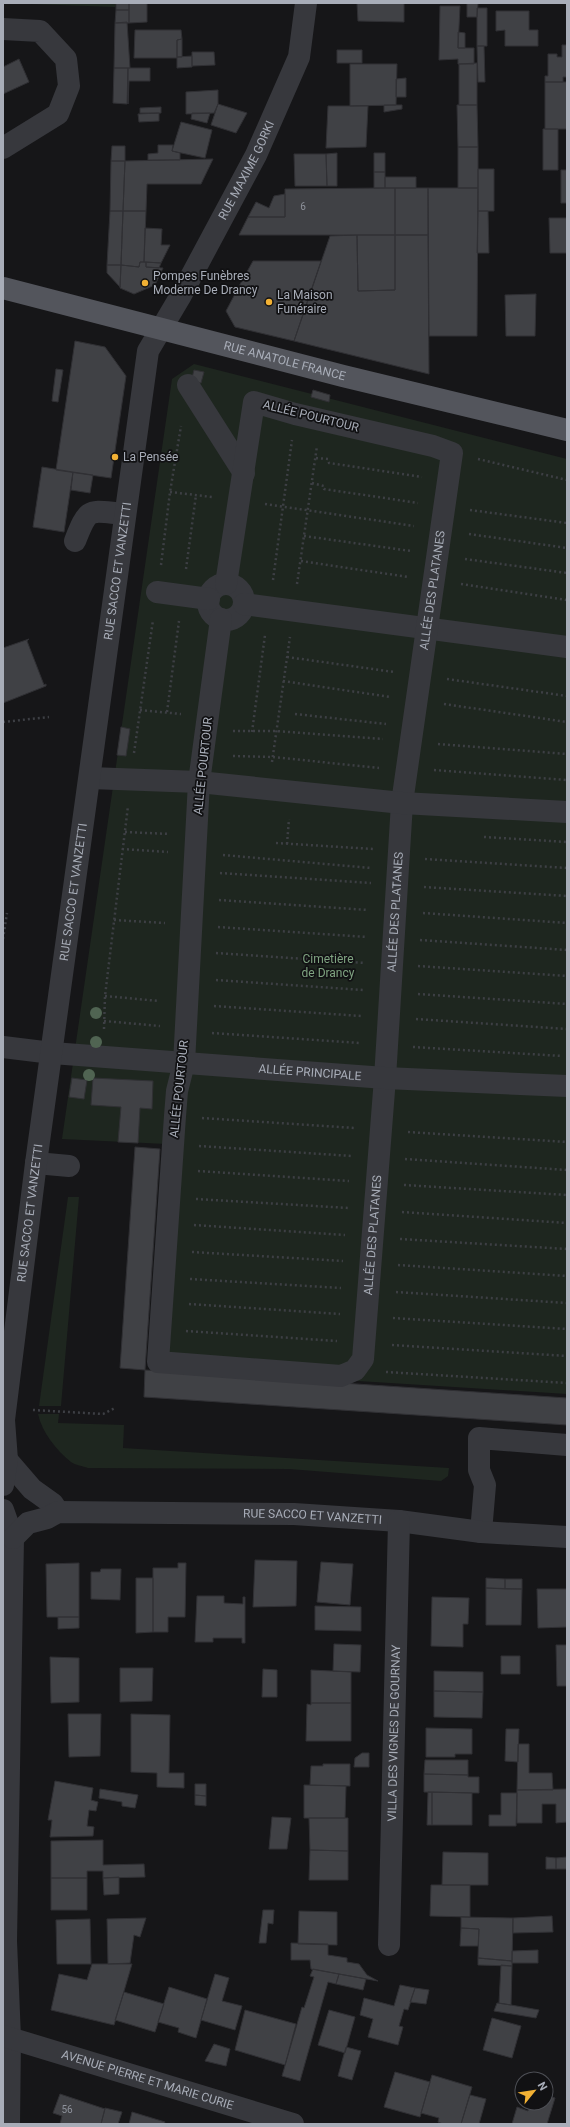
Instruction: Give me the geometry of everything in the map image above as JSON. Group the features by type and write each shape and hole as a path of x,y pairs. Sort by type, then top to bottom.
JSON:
{"main road":[{"name":"RUE ANATOLE FRANCE","path":"3,288 343,376 567,430"}],"street":[{"name":"RUE MAXIME GORKI","path":"161,328 180,297 256,155 299,57 306,3"},
{"path":"3,29 40,31 66,59 69,86 58,114 3,148"},
{"name":"RUE SACCO ET VANZETTI","path":"3,1485 7,1460 4,1420 7,1364 90,778 145,365 148,351 161,328"},
{"path":"188,385 244,473"},
{"name":"ALLÉE POURTOUR","path":"226,584 254,402 295,414 433,446 452,453"},
{"name":"ALLÉE DES PLATANES","path":"355,1370 362,1359 385,1078 402,803 452,453"},
{"path":"75,541 84,518 94,511 125,514"},
{"path":"226,584 232,584 242,592 244,604 240,614 236,617 221,619 213,614 209,599 216,587 226,584"},
{"path":"157,592 209,599"},
{"path":"244,604 567,648"},
{"name":"ALLÉE POURTOUR","path":"221,619 199,782 184,1063 177,1091 175,1109 158,1362 342,1376 355,1370"},
{"path":"90,778 199,782 402,803 567,812"},
{"name":"ALLÉE PRINCIPALE","path":"3,1047 52,1053 385,1078 567,1086"},
{"path":"36,1163 69,1166"},
{"path":"481,1532 485,1484 478,1470 479,1438 567,1445"},
{"path":"7,1460 32,1489 53,1504 58,1512"},
{"path":"3,1510 13,1538 6,1941 6,2037 9,2124"},
{"name":"RUE SACCO ET VANZETTI","path":"13,1538 28,1523 47,1518 58,1512 294,1514 399,1521 481,1532 567,1537"},
{"name":"VILLA DES VIGNES DE GOURNAY","path":"389,1945 399,1521"},
{"name":"AVENUE PIERRE ET MARIE CURIE","path":"6,2037 293,2124"}],"path":[{"path":"104,1056 105,996 122,849 170,492 188,385"},
{"path":"252,732 295,414"},
{"path":"452,453 567,480"},
{"path":"316,458 328,459 329,463 448,480"},
{"path":"170,492 567,548"},
{"path":"140,710 208,716"},
{"path":"295,714 414,727"},
{"path":"3,722 49,717"},
{"path":"125,832 196,844 399,859 567,868"},
{"path":"276,843 399,859"},
{"path":"122,849 196,844"},
{"path":"3,939 7,913"},
{"path":"114,920 567,950"},
{"path":"105,996 186,1004"},
{"path":"104,1021 164,1027"},
{"path":"355,1370 567,1384"},
{"path":"6,1404 29,1409 102,1414 115,1408"}],"green space":[{"path":"3,3 116,3 115,7"},
{"name":"Cimetière de Drancy","path":"194,364 567,459 567,1394 152,1368 166,1144 62,1139 172,379"},
{"path":"68,1197 79,1197 61,1406 39,1406"},
{"path":"38,1414 59,1414 58,1423 124,1425 123,1448 449,1468 448,1476 441,1481 289,1469 88,1468 73,1463 60,1452 46,1434"}],"building":[{"path":"116,3 129,3 129,10 116,10"},
{"path":"129,3 147,3 147,22 129,23"},
{"path":"357,3 404,3 404,22 358,21"},
{"path":"467,3 478,3 477,17 467,17"},
{"path":"440,6 460,6 458,48 474,48 474,64 458,64 458,59 439,60"},
{"path":"477,8 487,8 487,46 477,46"},
{"path":"116,10 129,10 129,23 115,23"},
{"path":"496,11 529,11 529,30 538,30 538,46 505,46 505,30 496,31"},
{"path":"127,22 130,68 114,68 115,23"},
{"path":"135,30 181,30 182,39 177,40 177,58 134,58"},
{"path":"458,32 465,33 465,48 458,48"},
{"path":"182,39 182,57 177,57 177,40"},
{"path":"562,45 567,45 567,77 563,77 563,82 545,82 545,76 548,76 548,54 557,54 557,57 562,57"},
{"path":"477,46 484,46 485,82 478,82"},
{"path":"337,50 362,50 362,63 337,63"},
{"path":"192,52 214,52 215,65 192,66"},
{"path":"192,56 192,67 177,68 177,57"},
{"path":"19,59 29,82 3,94 3,67"},
{"path":"477,63 477,105 459,105 459,64"},
{"path":"350,64 397,64 396,105 350,106"},
{"path":"114,68 128,68 127,104 113,103"},
{"path":"128,68 150,68 150,81 129,81 128,104"},
{"path":"406,78 406,97 396,97 396,79"},
{"path":"545,82 567,82 567,129 545,129"},
{"path":"218,90 218,104 214,113 186,114 186,92"},
{"path":"218,104 247,113 236,133 211,125"},
{"path":"384,105 402,105 402,109 384,112"},
{"path":"457,105 477,105 478,147 458,147"},
{"path":"328,106 368,106 366,147 326,148"},
{"path":"161,107 161,113 140,113 140,108"},
{"path":"159,113 159,121 139,122 138,114"},
{"path":"192,113 210,113 207,123 191,119"},
{"path":"181,122 212,130 205,158 172,151"},
{"path":"543,129 558,129 558,170 543,170"},
{"path":"158,145 173,145 172,151 180,153 180,160 148,160 148,154 158,153"},
{"path":"112,146 125,146 125,161 111,161"},
{"path":"458,147 478,147 478,188 458,188"},
{"path":"337,153 337,186 327,186 326,154"},
{"path":"374,153 385,153 385,172 374,172"},
{"path":"294,154 326,154 327,186 295,186"},
{"path":"213,159 201,184 147,184 146,211 123,211 125,161"},
{"path":"111,161 125,161 123,211 110,211"},
{"path":"478,169 494,169 494,211 478,211"},
{"path":"561,170 567,170 567,203 561,203"},
{"path":"374,172 385,172 385,188 374,188"},
{"path":"385,177 416,177 416,188 385,188"},
{"path":"395,188 395,235 239,235 248,217 285,217 285,189"},
{"path":"395,188 428,188 428,235 395,235"},
{"path":"428,188 478,188 477,336 429,336"},
{"path":"285,194 285,217 248,217 256,202 269,208 274,196"},
{"path":"110,211 123,211 121,265 107,265"},
{"path":"123,211 146,211 144,262 140,262 139,267 121,265"},
{"path":"478,211 488,211 489,253 477,253"},
{"path":"549,218 567,218 567,253 550,253"},
{"path":"145,228 162,229 161,245 170,245 161,263 144,262"},
{"path":"357,235 358,291 395,290 395,235 428,235 429,374 294,341 330,236"},
{"path":"357,235 395,235 395,290 358,291"},
{"name":"La Maison Funéraire","path":"253,261 321,261 294,341 235,327 226,311 235,294 234,291 238,288"},
{"path":"140,262 146,262 146,267 163,268 155,285 134,294 120,288 121,265 139,267"},
{"path":"146,262 161,263 159,268 146,267"},
{"path":"107,265 121,265 120,287 107,273"},
{"path":"536,294 535,336 506,336 505,295"},
{"path":"75,341 105,347 126,376 111,478 56,470"},
{"path":"56,369 63,370 58,402 52,401"},
{"path":"194,370 204,372 201,383 194,382 192,378"},
{"path":"313,390 330,395 329,402 311,397"},
{"path":"42,467 73,472 64,532 33,527"},
{"path":"73,472 93,475 90,493 71,490"},
{"path":"29,639 27,641 44,685 46,684 46,686 3,703 3,648"},
{"path":"121,727 130,729 126,756 117,755"},
{"path":"72,1078 87,1080 84,1099 69,1097"},
{"path":"93,1078 153,1081 152,1109 140,1108 138,1143 118,1142 121,1107 91,1105"},
{"path":"135,1147 160,1149 145,1370 120,1368"},
{"path":"145,1370 567,1398 567,1425 144,1397"},
{"path":"255,1560 297,1561 296,1606 253,1607"},
{"path":"321,1562 353,1564 350,1605 317,1602"},
{"path":"79,1563 79,1617 47,1617 46,1564"},
{"path":"178,1563 186,1563 185,1617 168,1617 168,1632 153,1632 153,1568 178,1568"},
{"path":"101,1569 121,1569 120,1600 91,1599 91,1572 100,1572"},
{"path":"136,1578 153,1578 153,1632 136,1633"},
{"path":"486,1578 505,1579 505,1589 486,1588"},
{"path":"505,1579 522,1579 522,1589 505,1589"},
{"path":"486,1588 522,1589 521,1625 486,1625"},
{"path":"537,1589 567,1589 567,1627 538,1628"},
{"path":"197,1596 224,1596 224,1603 243,1604 243,1597 245,1597 245,1643 242,1643 242,1638 213,1638 213,1642 195,1642"},
{"path":"432,1597 469,1598 468,1624 463,1624 463,1647 431,1646"},
{"path":"315,1606 361,1607 361,1631 315,1630"},
{"path":"58,1617 79,1617 79,1628 58,1629"},
{"path":"334,1644 361,1645 360,1672 333,1671"},
{"path":"556,1645 567,1645 567,1686 557,1686"},
{"path":"501,1656 520,1656 520,1674 501,1674"},
{"path":"50,1657 79,1658 79,1702 51,1703"},
{"path":"120,1668 153,1668 152,1701 120,1702"},
{"path":"263,1669 277,1670 277,1697 262,1697"},
{"path":"311,1670 351,1672 351,1703 311,1703"},
{"path":"434,1671 483,1672 483,1692 434,1691"},
{"path":"434,1691 483,1692 482,1718 434,1717"},
{"path":"311,1703 351,1703 351,1741 306,1741 307,1704 311,1705"},
{"path":"68,1714 101,1714 100,1756 69,1757"},
{"path":"131,1714 170,1715 169,1773 184,1773 184,1788 157,1787 157,1773 131,1772"},
{"path":"426,1728 472,1729 472,1754 455,1754 455,1757 426,1757"},
{"path":"506,1729 519,1729 518,1762 505,1761"},
{"path":"518,1744 529,1744 529,1773 552,1773 553,1790 517,1790"},
{"path":"362,1753 369,1753 369,1767 354,1767 355,1758"},
{"path":"425,1760 468,1760 468,1775 424,1774"},
{"path":"323,1764 350,1764 350,1786 310,1785 311,1766 323,1766"},
{"path":"424,1774 468,1775 468,1777 479,1777 479,1793 424,1792"},
{"path":"55,1781 93,1788 91,1800 98,1802 96,1811 89,1810 87,1826 94,1827 93,1836 50,1837 52,1820 48,1820"},
{"path":"195,1784 206,1784 206,1796 195,1795"},
{"path":"304,1785 346,1786 345,1818 304,1818"},
{"path":"100,1789 138,1795 135,1808 122,1806 122,1802 99,1798"},
{"path":"567,1789 567,1822 556,1823 556,1804 542,1804 542,1823 517,1823 517,1790"},
{"path":"428,1792 432,1792 432,1825 427,1825"},
{"path":"432,1792 472,1793 472,1825 432,1825"},
{"path":"501,1793 517,1793 516,1826 489,1826 489,1815 501,1815"},
{"path":"195,1795 206,1796 206,1806 195,1805"},
{"path":"272,1817 291,1818 287,1849 269,1849"},
{"path":"309,1818 348,1818 348,1851 310,1850"},
{"path":"103,1840 103,1865 144,1864 145,1877 103,1878 103,1871 87,1871 87,1878 51,1878 51,1841"},
{"path":"310,1850 348,1851 348,1880 309,1880"},
{"path":"443,1852 488,1853 488,1885 442,1885"},
{"path":"546,1857 556,1858 556,1869 546,1869"},
{"path":"567,1857 567,1869 556,1869 556,1858"},
{"path":"119,1877 119,1894 104,1895 103,1878"},
{"path":"51,1878 87,1878 87,1910 51,1910"},
{"path":"431,1885 470,1885 470,1917 430,1916"},
{"path":"263,1910 274,1910 273,1924 268,1923 266,1943 259,1943"},
{"path":"299,1911 337,1912 337,1945 298,1944"},
{"path":"552,1916 553,1932 513,1933 513,1918"},
{"path":"461,1917 513,1918 512,1961 478,1958 479,1929 461,1928"},
{"path":"146,1918 140,1937 134,1935 130,1963 108,1964 107,1919"},
{"path":"90,1919 91,1964 57,1964 56,1920"},
{"path":"461,1928 479,1929 478,1946 460,1946"},
{"path":"291,1943 328,1944 328,1955 347,1958 347,1962 359,1964 367,1975 378,1981 311,1969 310,1960 291,1960"},
{"path":"538,1950 538,1963 512,1963 512,1951"},
{"path":"478,1958 512,1961 512,1966 478,1965"},
{"path":"92,1964 132,1964 114,2025 51,2010 59,1974 87,1980"},
{"path":"501,1965 512,1966 511,2005 499,2003"},
{"path":"313,1969 339,1974 336,1984 328,1982 300,2081 282,2076 302,2007 304,2008 314,1977 310,1976"},
{"path":"215,1974 229,1978 222,2001 242,2006 235,2030 201,2020"},
{"path":"339,1974 366,1979 363,1990 336,1984"},
{"path":"400,1985 415,1988 408,2010 404,2009 399,2026 403,2027 398,2045 368,2037 373,2019 360,2015 364,1998 394,2006"},
{"path":"169,1987 207,1999 196,2038 178,2032 179,2028 158,2022"},
{"path":"415,1988 429,1990 426,2004 410,2002"},
{"path":"124,1992 164,2004 155,2032 115,2020"},
{"path":"497,2003 539,2010 536,2018 494,2011"},
{"path":"245,2010 296,2024 285,2065 235,2050"},
{"path":"329,2010 355,2017 345,2053 318,2045"},
{"path":"492,2018 521,2026 512,2058 483,2050"},
{"path":"214,2044 230,2049 226,2066 205,2061"},
{"path":"346,2047 361,2051 352,2080 338,2076"},
{"path":"395,2072 430,2082 420,2117 384,2107"},
{"path":"432,2075 472,2087 461,2124 443,2124 438,2122 439,2118 421,2113"},
{"path":"60,2094 105,2109 101,2124 60,2124 62,2116 53,2113"},
{"path":"470,2095 486,2099 479,2124 461,2124"},
{"path":"105,2108 122,2112 118,2124 101,2124"},
{"path":"516,2111 551,2111 547,2124 512,2124"},
{"path":"132,2112 165,2122 164,2124 129,2124"}],"place":[{"name":"Pompes Funèbres Moderne De Drancy","path":"145,283"},
{"name":"La Maison Funéraire","path":"269,302"},
{"name":"La Pensée","path":"115,457"}]}
